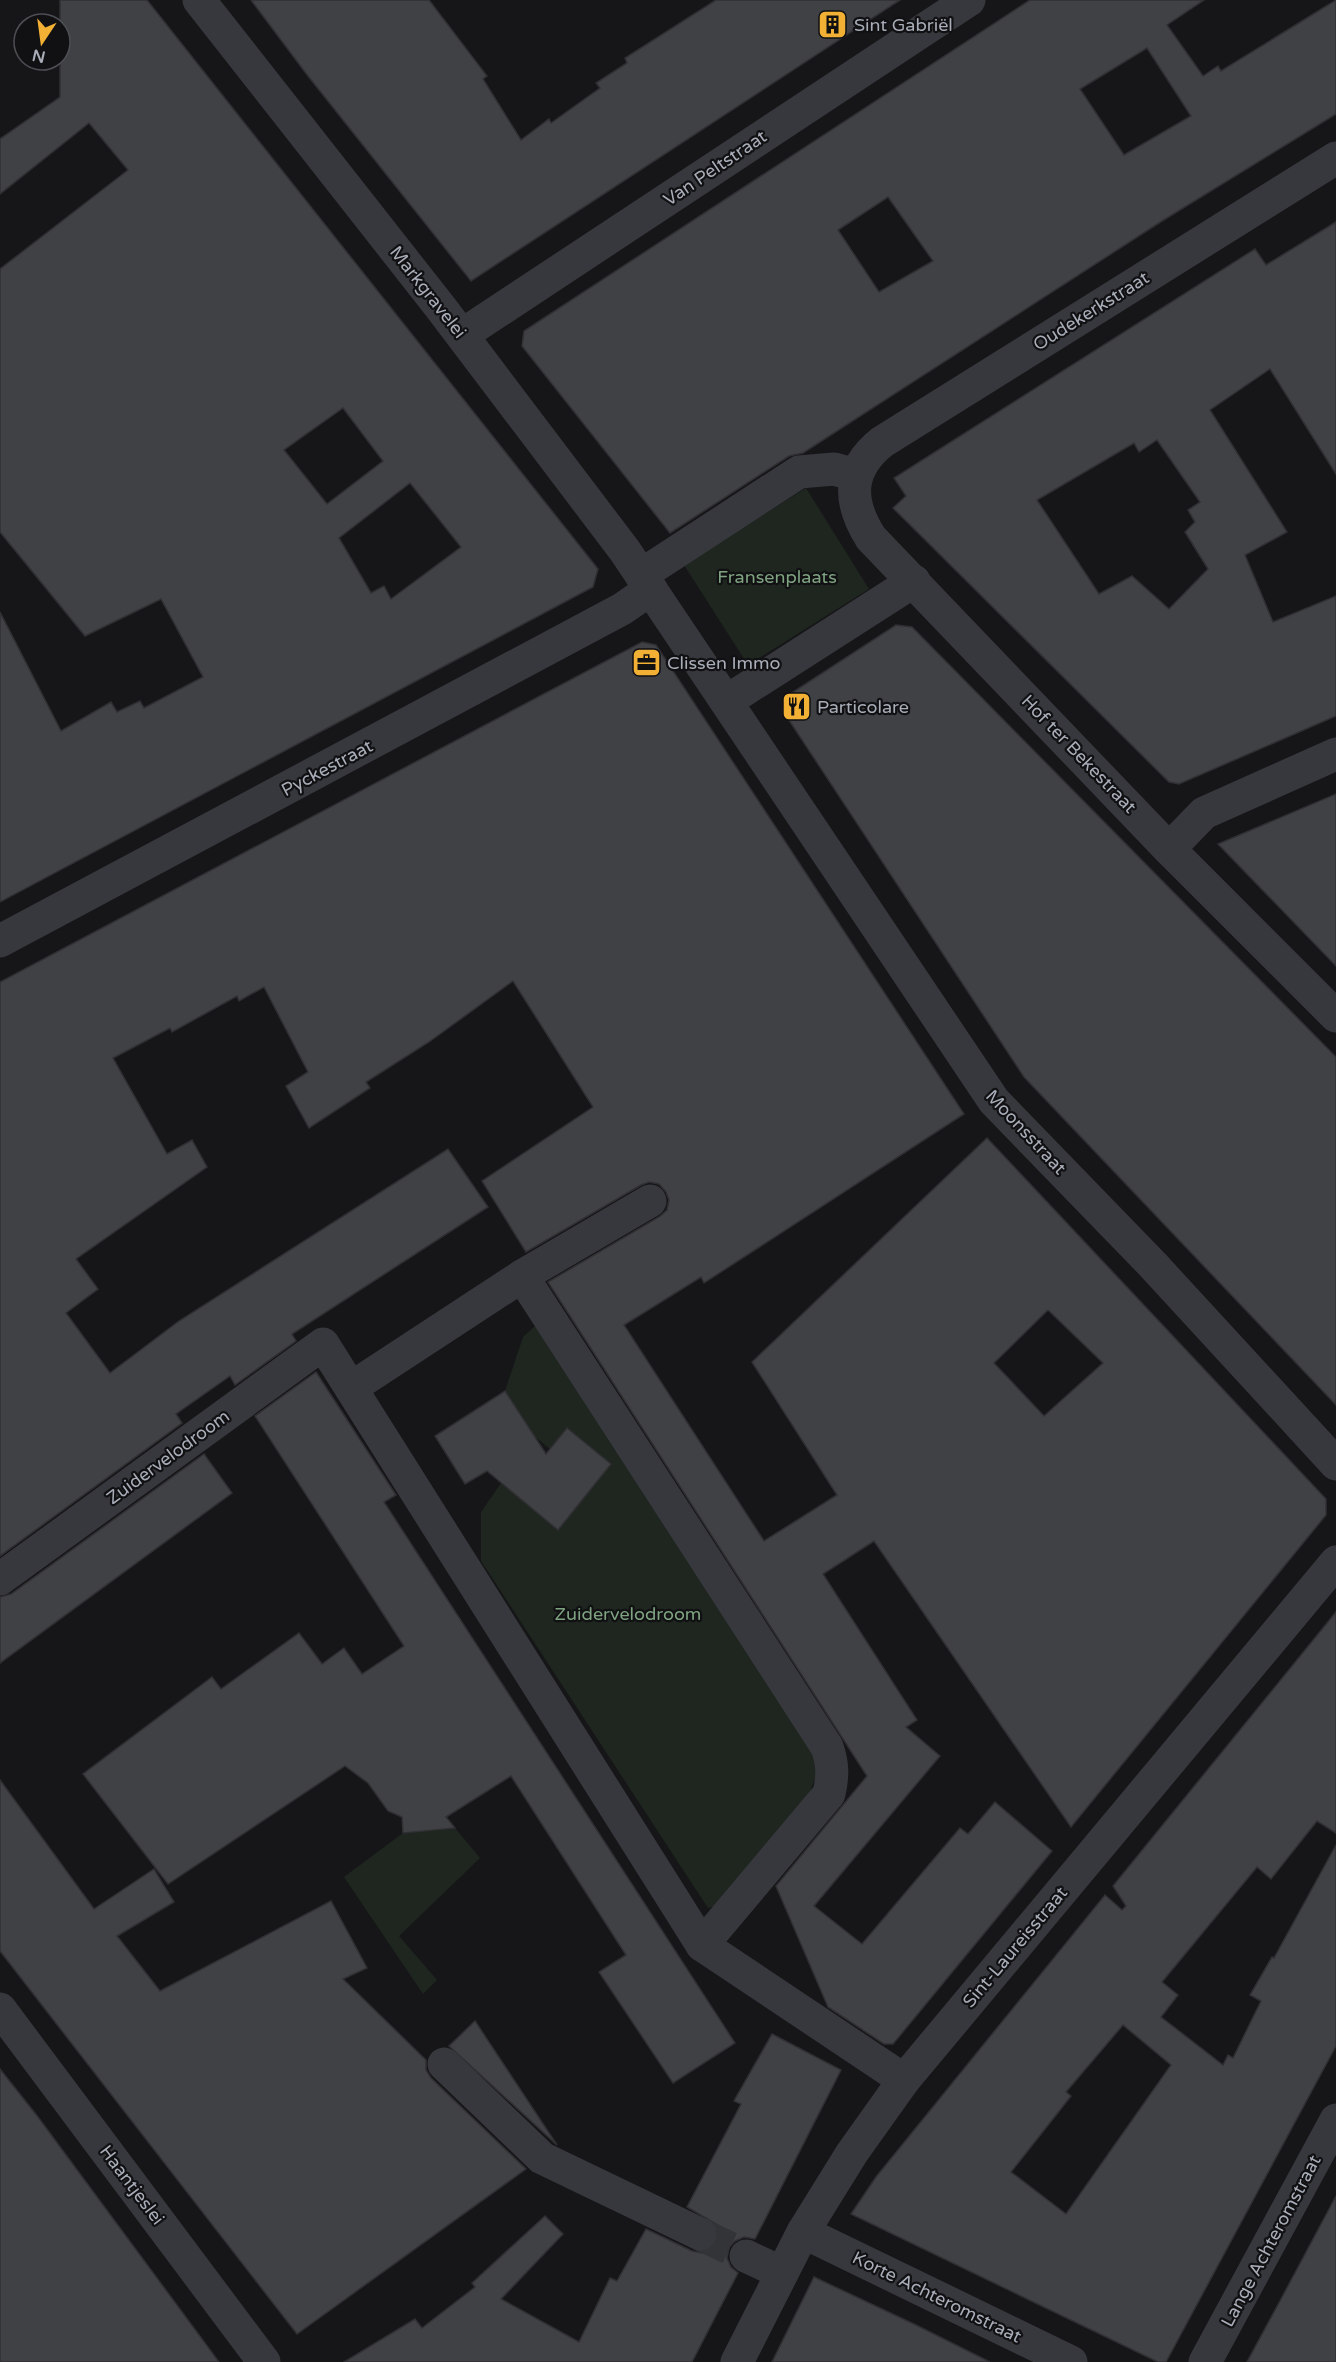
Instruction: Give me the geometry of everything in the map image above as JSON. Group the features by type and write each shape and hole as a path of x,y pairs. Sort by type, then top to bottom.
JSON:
{"street":[{"name":"Markgravelei","path":"199,0 462,335 646,582"},
{"name":"Van Peltstraat","path":"462,335 969,0"},
{"name":"Oudekerkstraat","path":"856,475 861,462 882,442 1336,158"},
{"path":"856,475 834,469 799,472 646,582 727,701 914,581"},
{"name":"Hof ter Bekestraat","path":"856,475 854,500 864,527 871,538 1169,849 1336,1016"},
{"name":"Pyckestraat","path":"0,941 622,609 646,582"},
{"name":"Moonsstraat","path":"727,701 994,1101 1153,1265 1336,1464"},
{"path":"1169,849 1204,813 1336,754"},
{"path":"351,1388 522,1276 650,1201"},
{"path":"522,1276 827,1747 833,1763 833,1778 829,1794 702,1945"},
{"name":"Zuidervelodroom","path":"0,1579 323,1344 702,1945 904,2080"},
{"name":"Sint-Laureisstraat","path":"737,2362 803,2232 852,2153 904,2080 1336,1562"},
{"name":"Haantjeslei","path":"0,2009 264,2362"},
{"path":"444,2064 542,2158 700,2234"},
{"name":"Lange Achteromstraat","path":"1205,2362 1336,2120"},
{"name":"Korte Achteromstraat","path":"803,2232 1071,2362"},
{"path":"746,2256 782,2273"}],"green space":[{"name":"Fransenplaats","path":"806,488 869,589 748,665 684,565"},
{"name":"Zuidervelodroom","path":"547,1315 827,1747 805,1805 726,1904 708,1908 481,1561 481,1512 501,1483 558,1529 611,1464 567,1428 550,1449 534,1436 505,1391 523,1337"},
{"path":"455,1828 480,1858 399,1936 437,1980 423,1994 344,1877 403,1833"}],"building":[{"path":"60,0 147,0 598,569 593,587 0,902 0,612 61,731 111,702 117,712 140,701 144,708 203,677 161,599 85,636 0,532 0,269 128,170 89,123 0,194 0,139 60,97 60,72 72,72 72,12 60,12","holes":["343,408 383,461 327,504 284,450","410,483 461,547 391,599 384,586 371,593 339,538"]},
{"path":"251,0 429,0 487,76 483,79 521,140 549,119 551,123 600,88 596,83 627,63 625,58 716,0 900,0 471,281 308,76"},
{"path":"1030,0 1204,0 1167,25 1203,76 1218,66 1221,71 1336,0 1336,114 1162,221 803,453 789,456 670,533 522,346 524,331","holes":["1147,48 1191,116 1124,155 1080,89","888,197 933,261 879,292 838,230"]},
{"path":"1336,222 1336,474 1270,369 1210,410 1287,532 1245,555 1273,622 1336,596 1336,716 1179,784 1169,782 893,508 906,496 894,478 1255,249 1266,265","holes":["1157,440 1200,502 1188,510 1195,522 1185,532 1208,569 1169,609 1132,576 1099,594 1037,500 1134,443 1139,452"]},
{"path":"896,625 912,627 1336,1057 1336,1405 1024,1077 783,711 787,696"},
{"path":"642,642 656,645 964,1114 704,1283 701,1277 624,1325 764,1541 837,1495 752,1362 987,1138 1326,1499 1326,1515 1071,1827 874,1541 823,1574 917,1720 906,1727 940,1756 814,1906 862,1944 960,1828 968,1834 995,1802 1052,1851 893,2044 884,2044 828,2007 776,1886 867,1776 548,1282 659,1217 667,1210 669,1200 666,1192 659,1184 649,1182 641,1185 526,1252 482,1181 593,1107 513,981 429,1042 366,1082 370,1088 309,1128 286,1086 308,1072 264,987 239,1001 237,996 172,1032 170,1028 113,1058 167,1154 192,1140 207,1167 76,1259 98,1289 66,1313 110,1373 179,1321 448,1149 488,1207 292,1334 296,1341 235,1385 230,1376 176,1414 182,1423 0,1556 0,982","holes":["1048,1310 1103,1363 1044,1416 994,1363"]},
{"path":"1336,794 1336,966 1218,844"},
{"path":"316,1372 396,1495 384,1502 735,2043 673,2083 599,1972 626,1955 511,1776 446,1817 455,1828 403,1833 402,1817 388,1811 368,1783 345,1766 168,1884 83,1774 212,1677 221,1689 299,1633 322,1664 344,1648 362,1674 404,1646 255,1416"},
{"path":"505,1391 546,1454 567,1428 611,1464 558,1530 487,1471 465,1484 435,1436"},
{"path":"204,1454 232,1493 0,1663 0,1597 11,1594"},
{"path":"1336,1612 1336,1833 1317,1821 1271,1879 1257,1867 1162,1982 1178,1995 1161,2017 1223,2065 1228,2055 1233,2058 1261,2001 1250,1995 1272,1957 1274,1958 1336,1845 1336,2046 1166,2362 1158,2362 851,2214 876,2177 1105,1895 1122,1910 1126,1906 1113,1886","holes":["1123,2025 1171,2065 1066,2214 1011,2172 1071,2096 1066,2092"]},
{"path":"0,1780 94,1909 154,1869 174,1902 117,1936 160,1991 331,1901 367,1968 343,1979 426,2060 426,2070 431,2078 526,2169 297,2334 0,1951"},
{"path":"475,2021 557,2145 449,2046"},
{"path":"772,2034 841,2070 755,2239 744,2237 729,2247 727,2258 731,2267 738,2273 692,2362 344,2362 415,2319 422,2328 475,2287 472,2283 545,2216 563,2234 501,2299 579,2342 610,2278 617,2281 646,2229 692,2251 702,2253 711,2249 717,2243 719,2233 716,2224 687,2207 741,2104 734,2101"},
{"path":"0,2069 38,2117 219,2362 0,2362"},
{"path":"1336,2196 1336,2362 1247,2362 1281,2299"},
{"path":"814,2277 916,2325 990,2362 772,2362"}],"tunnel":[{"path":"700,2234 746,2256"}],"place":[{"name":"Sint Gabriël","path":"833,25"},
{"name":"Clissen Immo","path":"646,663"},
{"name":"Particolare","path":"796,707"}]}
